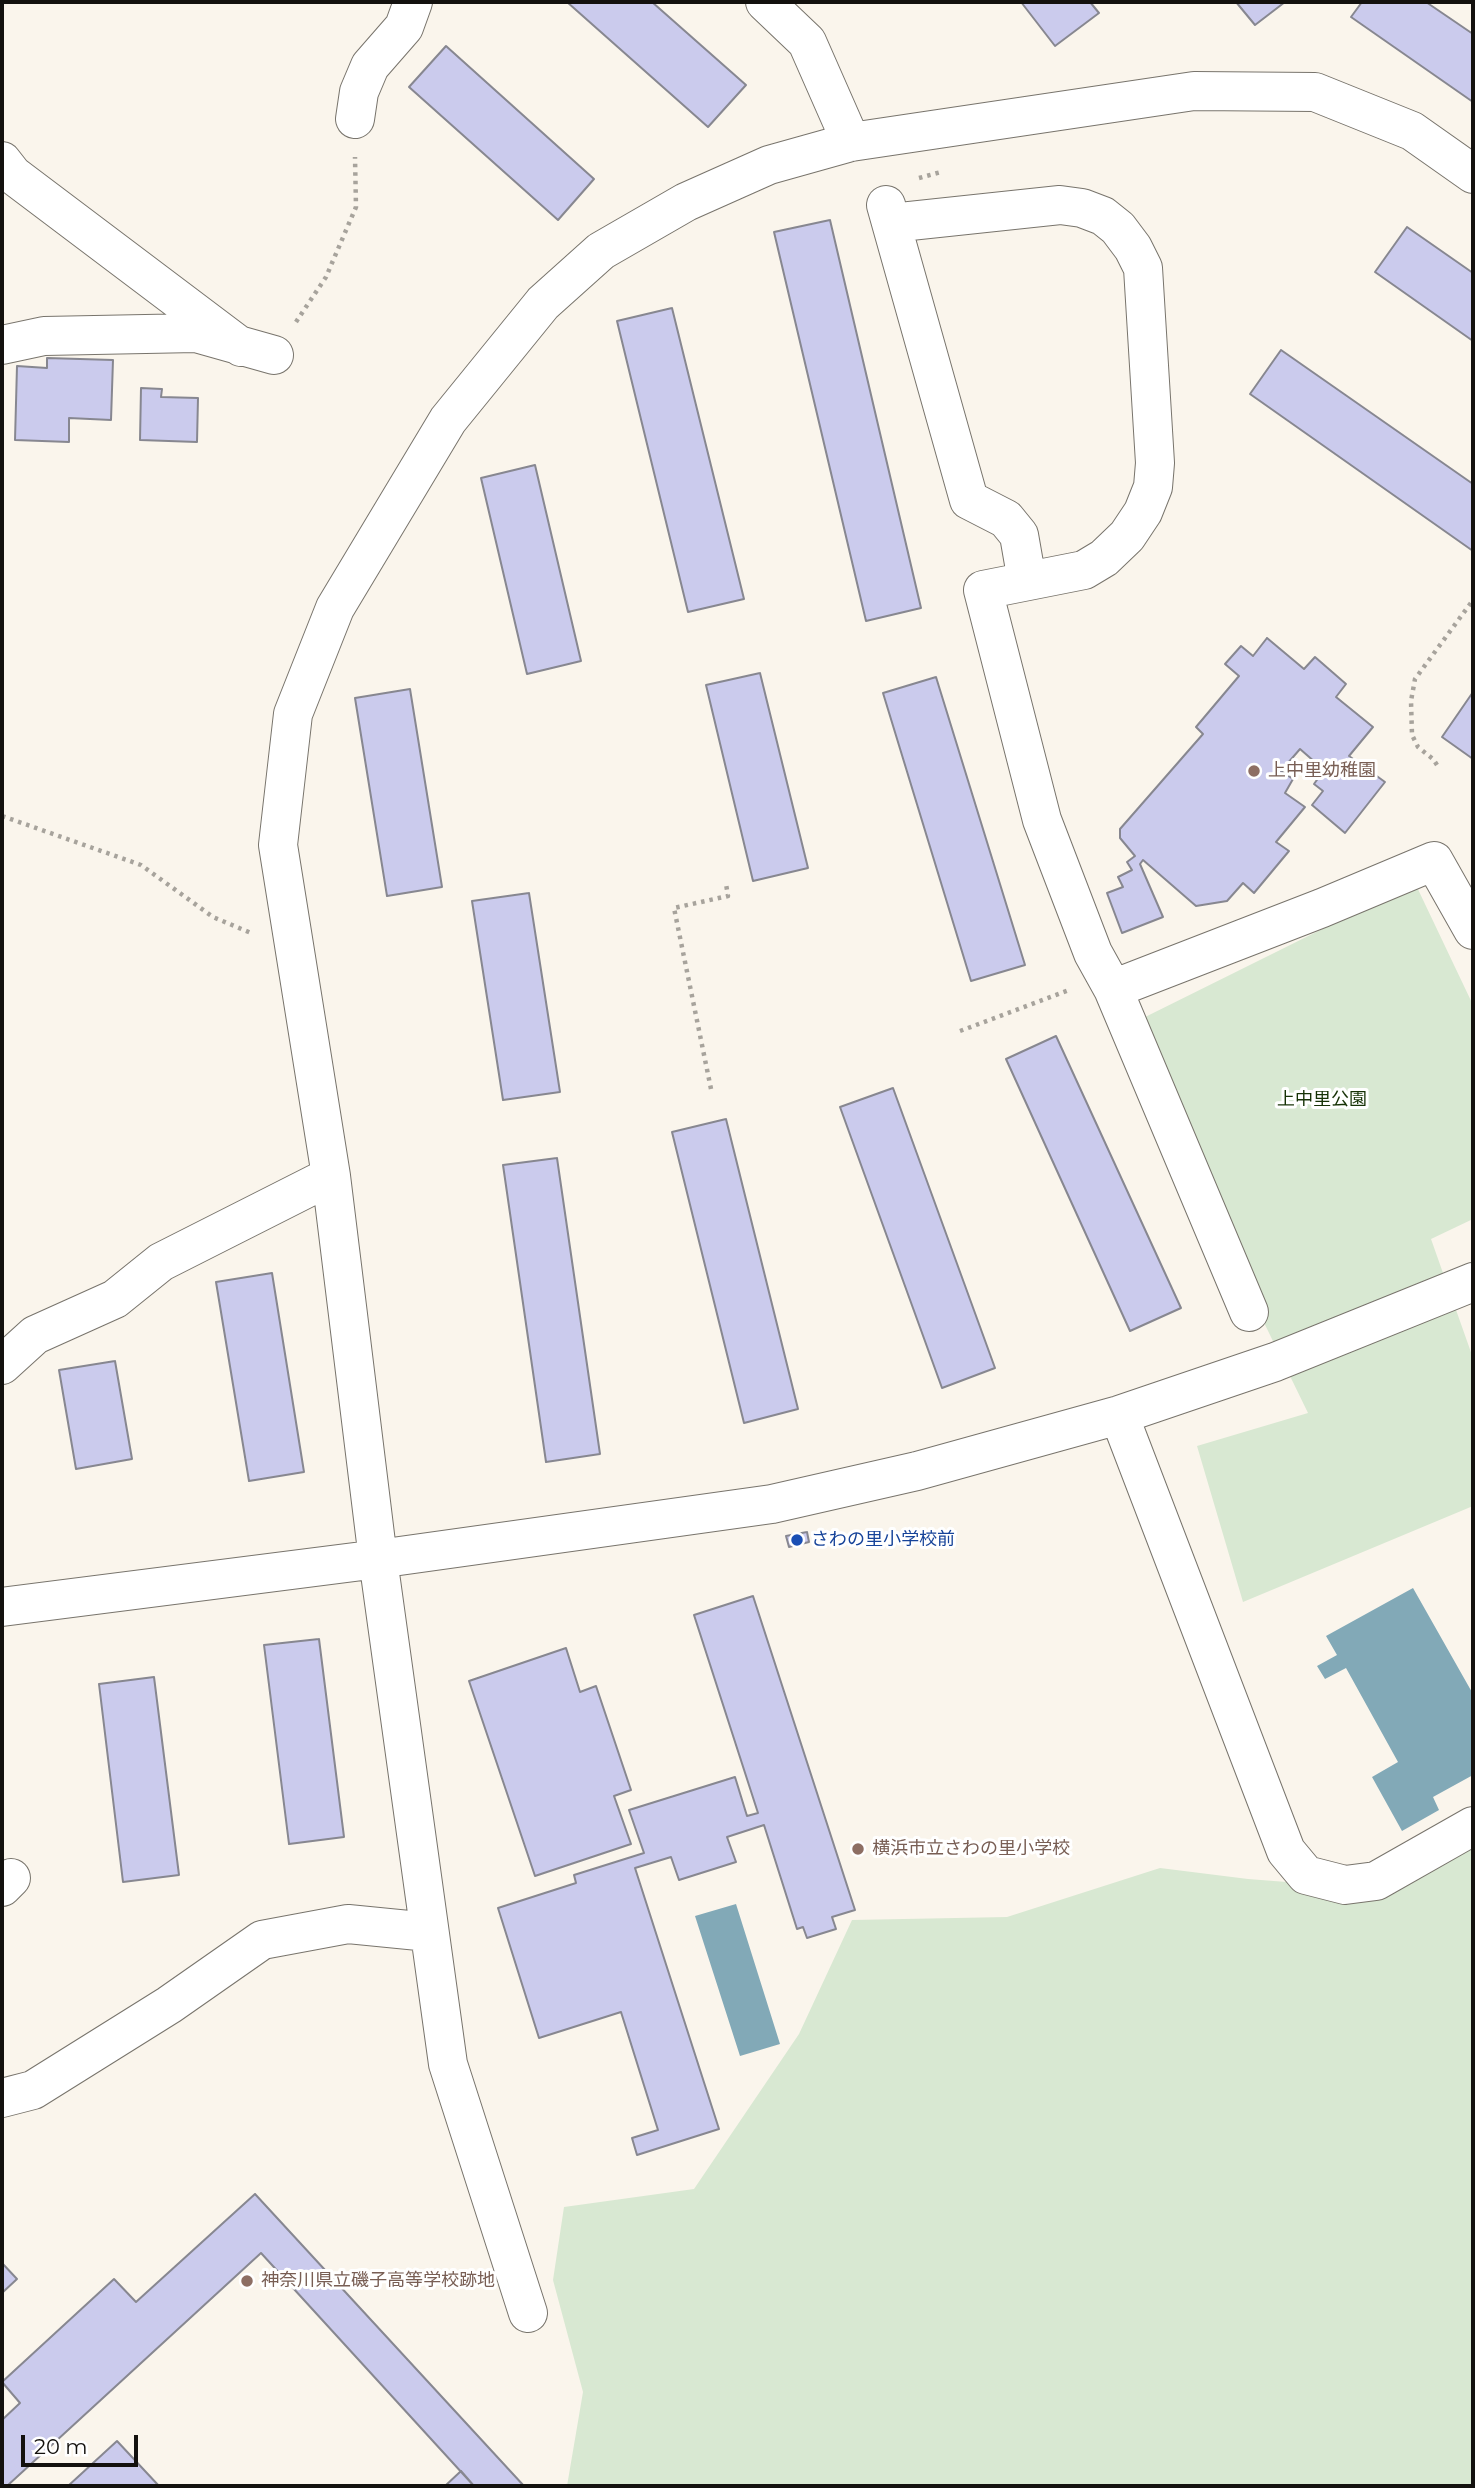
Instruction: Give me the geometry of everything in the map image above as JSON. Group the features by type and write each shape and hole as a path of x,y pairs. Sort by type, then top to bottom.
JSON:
{"street":[{"path":"355,119 359,92 370,66 404,27 414,2"},
{"path":"765,2 807,42 851,142"},
{"path":"528,2313 448,2064 378,1559 331,1176 278,845 293,714 335,608 448,420 543,303 601,251 686,202 769,165 851,142 1194,91 1315,92 1412,131 1473,174"},
{"path":"2,161 13,175 258,351"},
{"path":"1027,581 1018,534 1006,519 969,500 889,214 1059,205 1082,208 1103,216 1118,228 1133,248 1143,268 1155,463 1153,487 1138,520 1127,536 1104,558 1084,570 983,590 1042,820 1093,953 1110,982 1249,1312"},
{"path":"2,345 44,335 196,333 258,351"},
{"path":"1110,982 1322,908 1434,861 1473,930"},
{"path":"2,1365 35,1335 114,1299 161,1262 331,1176"},
{"path":"2,1607 378,1559 772,1504 917,1471 1119,1415 1275,1362 1473,1282"},
{"path":"1119,1415 1286,1851 1306,1875 1345,1885 1376,1881 1473,1826"},
{"path":"2,2098 33,2090 169,2005 262,1940 348,1924 429,1932"}],"path":[{"path":"258,351 326,277 356,207 355,119"},
{"path":"1437,765 1433,758 1418,747 1412,735 1411,701 1415,679 1473,600"},
{"path":"2,816 141,865 213,917 251,933"},
{"path":"712,1089 674,908 728,896 726,884"},
{"path":"960,1031 1110,982"}],"green space":[{"name":"上中里公園","path":"1415,883 1473,1005 1473,1219 1431,1239 1473,1358 1473,1506 1243,1602 1197,1446 1308,1413 1121,1029"},
{"path":"1473,1849 1473,2486 567,2486 583,2392 553,2280 564,2207 694,2189 799,2034 852,1920 1007,1917 1160,1868 1248,1879 1377,1889"}],"water":[{"path":"1413,1588 1473,1694 1473,1775 1433,1797 1439,1810 1402,1831 1372,1777 1398,1762 1346,1668 1325,1679 1317,1666 1337,1655 1326,1636"},
{"path":"736,1904 780,2044 740,2056 695,1916"}],"building":[{"path":"567,2 652,2 746,85 708,127"},
{"path":"1021,2 1090,2 1099,13 1055,46"},
{"path":"1236,2 1285,2 1255,25"},
{"path":"1362,2 1426,2 1473,34 1473,102 1351,17"},
{"path":"446,46 594,179 558,220 409,87"},
{"path":"830,220 921,608 866,621 774,232"},
{"path":"1407,227 1473,273 1473,341 1375,272"},
{"path":"672,308 744,599 688,612 617,321"},
{"path":"1281,350 1473,484 1473,551 1250,394"},
{"path":"47,358 113,360 111,420 69,418 69,442 15,440 17,366 47,368"},
{"path":"141,388 162,389 161,397 198,398 197,442 140,440"},
{"path":"535,465 581,661 527,674 481,478"},
{"path":"1267,638 1304,669 1315,657 1346,684 1336,697 1373,727 1349,756 1385,782 1345,833 1312,805 1323,791 1314,784 1324,770 1300,749 1281,771 1293,779 1285,793 1305,807 1276,842 1289,851 1254,893 1243,883 1227,901 1196,906 1143,860 1140,864 1163,917 1122,933 1107,893 1123,887 1118,877 1132,870 1127,862 1135,856 1120,838 1120,829 1203,734 1196,727 1239,676 1225,664 1241,646 1253,656"},
{"path":"760,673 808,868 753,881 706,685"},
{"path":"936,677 1025,965 971,981 883,693"},
{"path":"410,689 442,887 387,896 355,698"},
{"path":"1473,692 1473,759 1442,737"},
{"path":"529,893 560,1092 503,1100 472,901"},
{"path":"1056,1036 1181,1308 1130,1331 1006,1059"},
{"path":"893,1088 995,1368 942,1388 840,1107"},
{"path":"726,1119 798,1409 744,1423 672,1132"},
{"path":"557,1158 600,1454 546,1462 503,1165"},
{"path":"272,1273 304,1472 249,1481 216,1282"},
{"path":"115,1361 132,1459 76,1469 59,1370"},
{"path":"807,1532 809,1542 789,1547 786,1536"},
{"path":"753,1596 855,1910 832,1917 836,1929 807,1938 803,1927 797,1929 764,1825 727,1837 736,1862 679,1880 671,1857 635,1868 719,2129 637,2155 632,2138 658,2130 621,2012 539,2038 498,1908 576,1883 574,1875 644,1853 629,1810 735,1777 747,1816 758,1813 694,1615"},
{"path":"319,1639 344,1837 289,1844 264,1645"},
{"path":"566,1648 580,1692 596,1686 631,1790 614,1796 631,1844 535,1876 469,1681"},
{"path":"154,1677 179,1875 123,1882 99,1684"},
{"path":"255,2194 524,2486 474,2486 261,2253 7,2486 2,2486 2,2420 20,2403 2,2382 114,2279 136,2302"},
{"path":"2,2263 17,2279 2,2293"},
{"path":"117,2441 159,2486 68,2486"},
{"path":"461,2471 474,2486 445,2486"}],"place":[{"name":"上中里幼稚園","path":"1254,771"},
{"name":"さわの里小学校前","path":"797,1540"},
{"name":"横浜市立さわの里小学校","path":"858,1849"},
{"name":"神奈川県立磯子高等学校跡地","path":"247,2281"}]}
